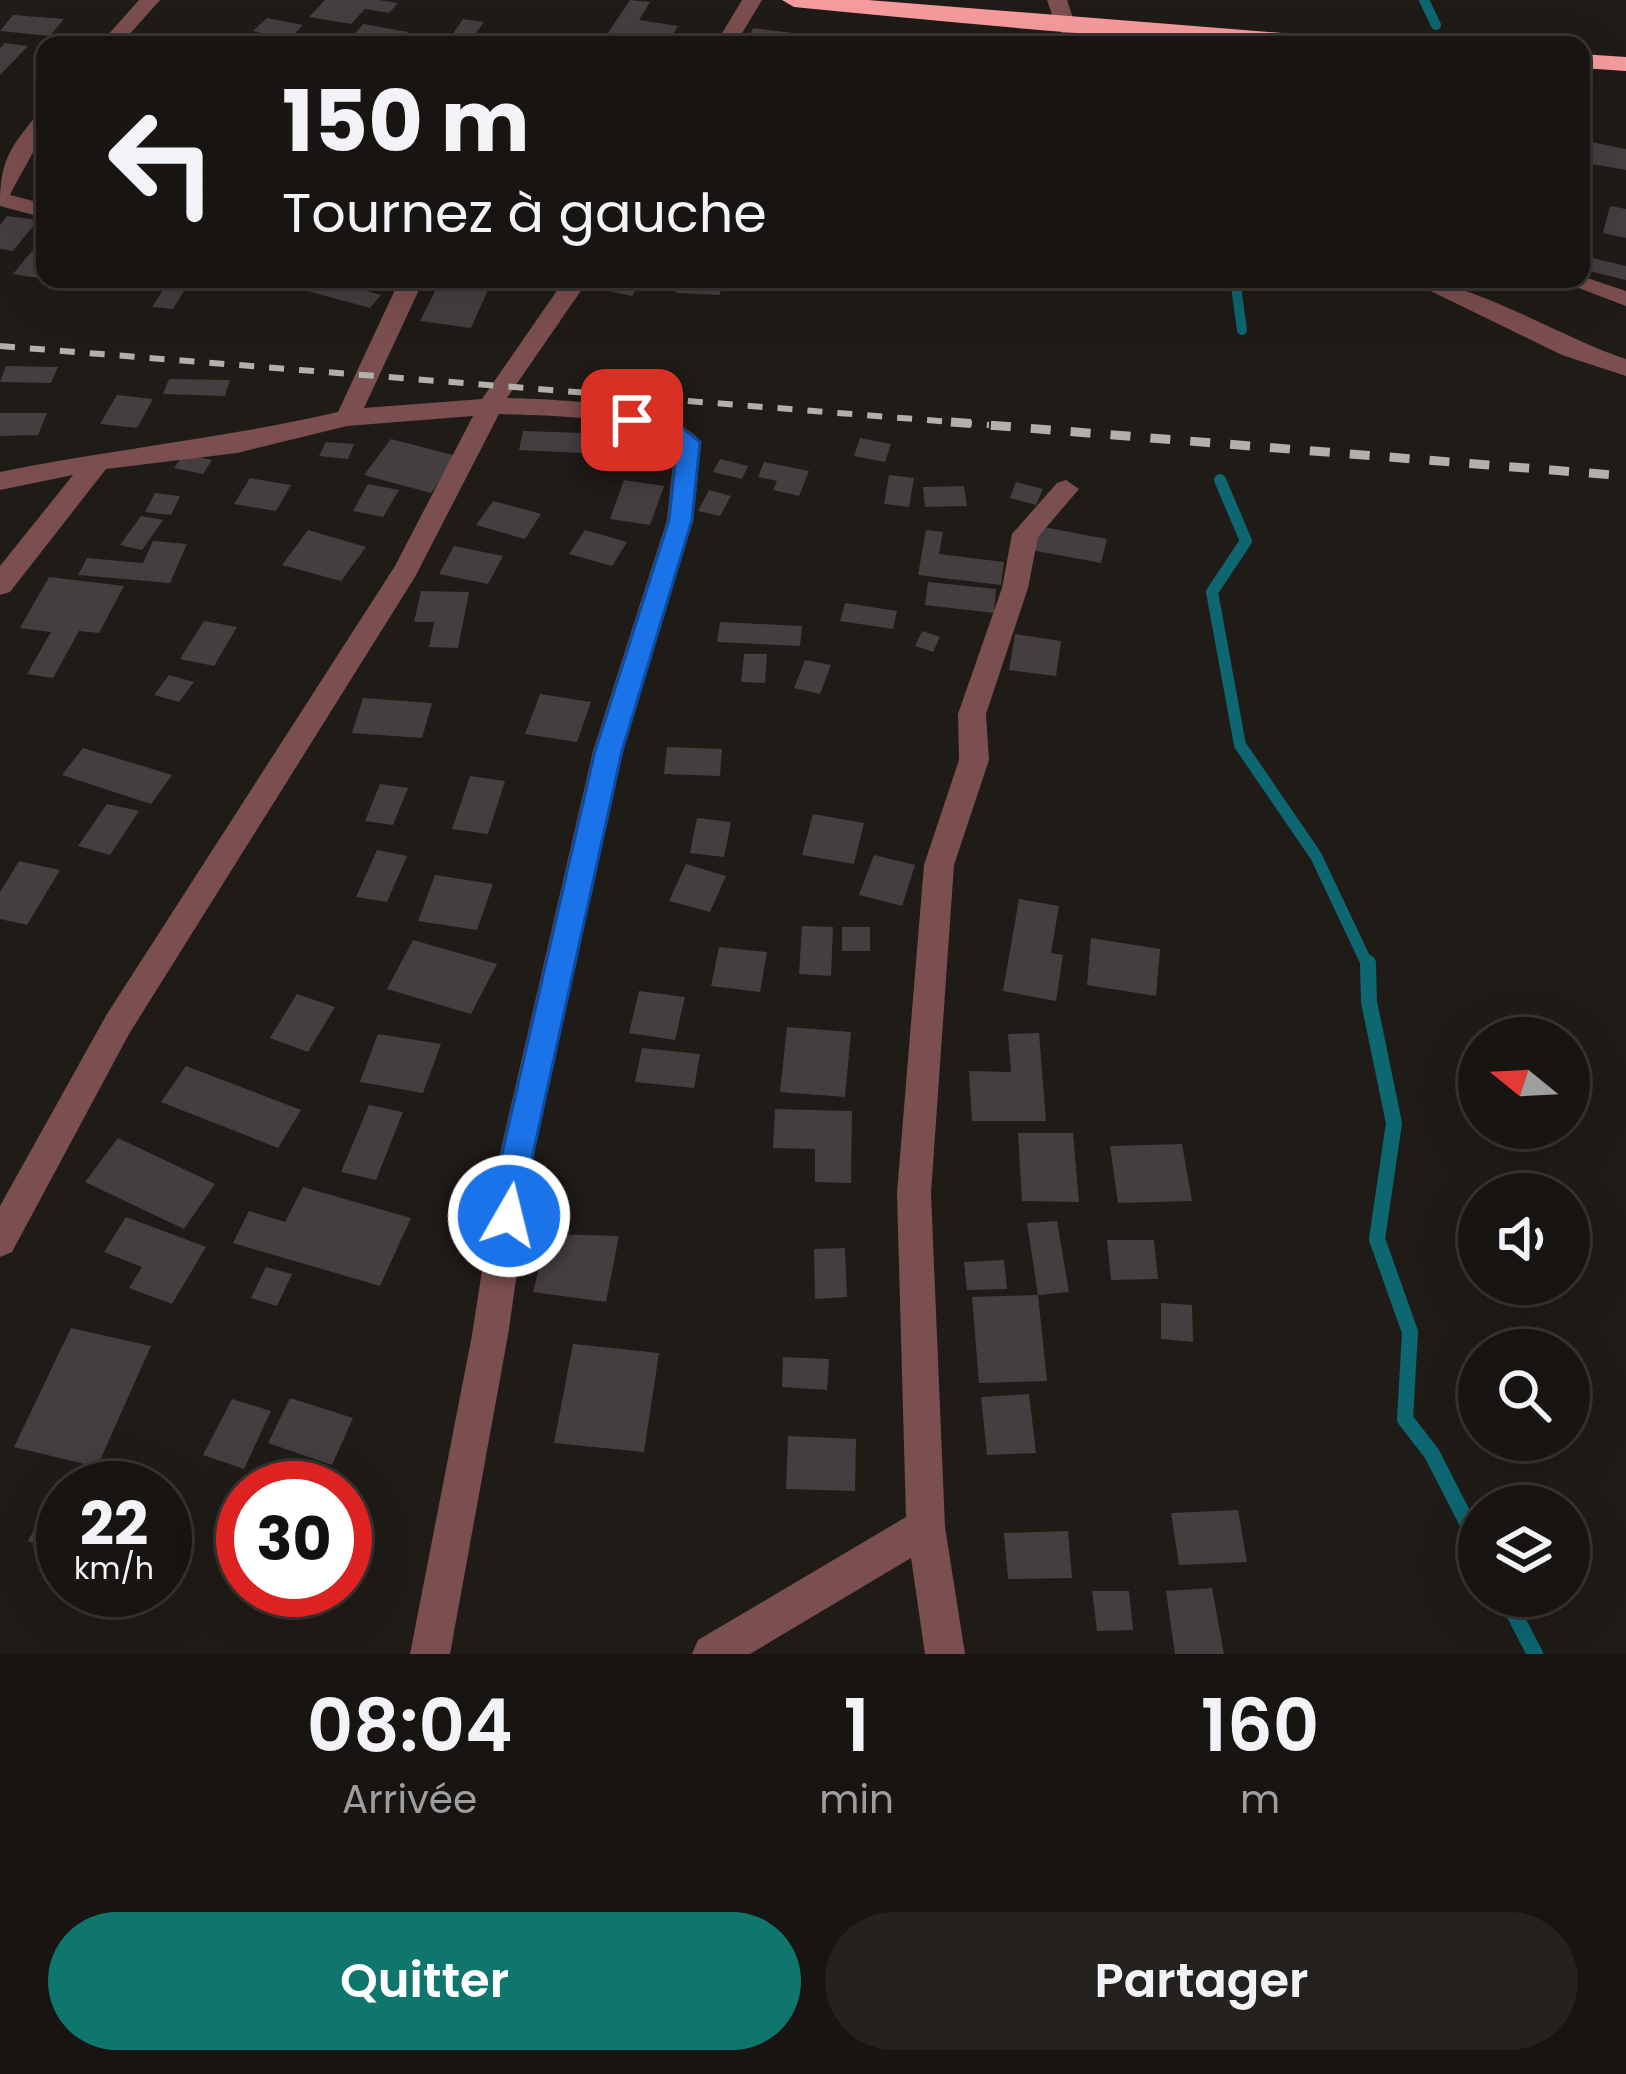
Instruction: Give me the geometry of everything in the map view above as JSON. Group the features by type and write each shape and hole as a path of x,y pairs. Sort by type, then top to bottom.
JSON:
{"highway":[{"path":"794,0 1212,36"},
{"path":"1590,62 1626,64"}],"street":[{"path":"117,36 150,0"},
{"path":"730,36 752,0"},
{"path":"1057,0 1066,26 1075,36"},
{"path":"36,126 8,153 0,196 36,208"},
{"path":"1590,286 1626,298"},
{"path":"347,418 408,288"},
{"path":"0,1240 118,1024 406,570 492,406 571,288"},
{"path":"1438,288 1570,349 1626,368"},
{"path":"0,481 98,461 237,444 347,418 492,406 563,408 666,426 688,442 680,520 608,751 518,1149 490,1335 430,1654"},
{"path":"0,585 98,461"},
{"path":"945,1654 926,1526 914,1193 938,865 974,760 972,714 1015,588 1025,534 1066,489"},
{"path":"712,1654 820,1594 926,1526"}],"building":[{"path":"325,0 398,3 389,13 365,9 351,24 309,17"},
{"path":"630,0 650,2 639,20 678,26 672,36 606,36"},
{"path":"13,15 64,19 50,36 0,31"},
{"path":"267,18 303,25 293,36 253,31"},
{"path":"463,19 484,22 474,36 452,35"},
{"path":"363,24 408,32 405,36 353,36"},
{"path":"753,28 793,33 792,36 749,36"},
{"path":"5,43 28,46 0,75 0,48"},
{"path":"1590,142 1626,149 1626,170 1590,164"},
{"path":"1610,206 1626,209 1626,238 1603,233"},
{"path":"7,216 36,220 13,251 0,249 0,225"},
{"path":"32,251 36,251 36,278 13,274"},
{"path":"1590,257 1626,266 1626,280 1590,271"},
{"path":"164,288 186,288 173,309 152,307"},
{"path":"356,288 381,295 370,308 300,289"},
{"path":"436,288 489,288 471,328 420,321"},
{"path":"594,288 637,288 632,296"},
{"path":"677,288 721,288 720,295 676,293"},
{"path":"6,366 58,367 51,383 0,382"},
{"path":"169,379 230,380 225,396 163,394"},
{"path":"117,395 153,399 137,428 100,424"},
{"path":"0,413 47,413 38,435 0,436"},
{"path":"523,431 585,433 581,453 519,450"},
{"path":"860,438 891,444 885,462 854,456"},
{"path":"391,439 457,456 431,493 364,475"},
{"path":"326,442 354,444 348,459 319,456"},
{"path":"184,454 212,460 203,474 174,468"},
{"path":"720,459 748,466 742,479 713,472"},
{"path":"764,462 809,471 799,496 773,490 777,481 758,477"},
{"path":"889,475 914,478 909,507 884,504"},
{"path":"250,478 291,485 276,511 234,504"},
{"path":"624,480 664,486 650,525 610,519"},
{"path":"1016,482 1043,489 1036,505 1010,498"},
{"path":"368,484 399,490 383,517 353,511"},
{"path":"964,486 967,506 925,507 923,487"},
{"path":"709,490 731,496 720,516 698,511"},
{"path":"155,493 180,496 171,515 145,512"},
{"path":"493,501 541,514 525,539 476,525"},
{"path":"141,516 163,520 142,550 120,545"},
{"path":"1038,526 1107,539 1101,563 1031,550"},
{"path":"308,530 366,547 341,581 282,565"},
{"path":"585,530 627,542 612,566 569,554"},
{"path":"926,530 943,532 939,554 1004,562 1001,585 918,575"},
{"path":"153,541 187,544 170,583 78,575 87,558 143,563"},
{"path":"454,546 503,556 488,584 439,574"},
{"path":"49,577 124,586 99,633 79,631 53,678 27,674 51,632 20,628"},
{"path":"928,582 996,589 994,613 925,605"},
{"path":"421,591 469,592 458,648 429,647 434,622 414,622"},
{"path":"845,603 897,611 893,629 840,621"},
{"path":"204,621 237,627 214,666 180,659"},
{"path":"720,622 802,626 800,646 717,642"},
{"path":"922,631 940,637 933,652 915,646"},
{"path":"1015,634 1061,641 1056,676 1009,670"},
{"path":"744,654 767,654 765,683 741,682"},
{"path":"805,660 831,665 820,694 794,688"},
{"path":"169,675 194,682 179,702 154,695"},
{"path":"540,694 591,702 577,742 525,734"},
{"path":"363,698 432,703 422,738 352,733"},
{"path":"667,747 722,749 720,776 664,774"},
{"path":"83,748 172,775 151,804 62,775"},
{"path":"470,776 505,781 488,834 452,829"},
{"path":"380,784 408,788 393,825 365,821"},
{"path":"107,804 139,811 110,855 78,846"},
{"path":"813,814 864,823 854,864 802,855"},
{"path":"697,818 731,822 724,857 690,853"},
{"path":"377,850 407,856 387,902 356,897"},
{"path":"874,855 915,865 902,906 859,895"},
{"path":"19,861 60,870 27,925 0,919 0,892"},
{"path":"686,864 726,876 710,912 669,901"},
{"path":"435,875 493,884 477,930 418,921"},
{"path":"1019,899 1059,906 1051,953 1063,955 1056,1001 1003,991"},
{"path":"802,926 833,927 831,976 799,974"},
{"path":"842,927 870,927 870,951 842,951"},
{"path":"1091,938 1160,949 1156,996 1087,985"},
{"path":"413,940 497,964 471,1014 387,989"},
{"path":"719,947 767,952 760,992 711,986"},
{"path":"639,991 685,997 675,1040 629,1033"},
{"path":"297,994 335,1007 308,1052 270,1038"},
{"path":"787,1027 851,1032 845,1097 780,1092"},
{"path":"1039,1033 1046,1121 972,1121 969,1071 1011,1072 1008,1034"},
{"path":"378,1034 441,1044 423,1093 360,1082"},
{"path":"642,1048 700,1054 694,1088 635,1082"},
{"path":"186,1066 301,1110 278,1148 161,1102"},
{"path":"369,1105 403,1112 376,1180 341,1172"},
{"path":"775,1109 852,1111 851,1183 815,1182 815,1149 773,1148"},
{"path":"1018,1133 1073,1133 1079,1202 1022,1201"},
{"path":"118,1138 215,1184 184,1229 85,1182"},
{"path":"1182,1144 1192,1201 1118,1203 1110,1146"},
{"path":"303,1187 411,1218 380,1286 233,1243 249,1211 285,1222"},
{"path":"126,1217 206,1247 172,1304 129,1288 142,1267 104,1252"},
{"path":"1057,1221 1069,1292 1038,1295 1027,1223"},
{"path":"548,1234 619,1236 606,1302 533,1292"},
{"path":"1107,1240 1154,1240 1158,1279 1111,1280"},
{"path":"845,1248 847,1297 815,1299 814,1249"},
{"path":"1004,1260 1007,1289 967,1290 964,1262"},
{"path":"266,1267 292,1274 277,1306 251,1298"},
{"path":"1038,1295 1047,1381 979,1383 972,1297"},
{"path":"1161,1303 1192,1305 1193,1342 1161,1339"},
{"path":"71,1328 151,1346 100,1461 72,1461 14,1447"},
{"path":"573,1344 659,1353 644,1452 554,1443"},
{"path":"783,1357 829,1359 827,1390 782,1387"},
{"path":"1029,1394 1036,1453 987,1455 981,1397"},
{"path":"290,1398 353,1418 334,1461 268,1443"},
{"path":"232,1399 271,1411 248,1461 221,1461 203,1455"},
{"path":"788,1436 856,1439 855,1491 786,1489"},
{"path":"1238,1510 1247,1562 1179,1565 1171,1513"},
{"path":"1068,1531 1072,1578 1008,1579 1004,1533"},
{"path":"1212,1588 1224,1654 1175,1654 1166,1591"},
{"path":"1092,1591 1129,1591 1133,1630 1097,1631"}],"waterway":[{"path":"1424,0 1436,25"},
{"path":"1236,288 1242,330"},
{"path":"1220,480 1246,541 1212,592 1240,745 1316,856 1368,966"},
{"path":"1368,963 1369,1002 1394,1123 1377,1239 1410,1332 1405,1419 1432,1454 1458,1505"},
{"path":"1516,1617 1535,1654"}],"railway":[{"path":"0,346 989,425"},
{"path":"951,422 1626,476"}],"route":[{"path":"509,1216 518,1149 608,751 680,520 688,442 666,426 632,420"}]}
